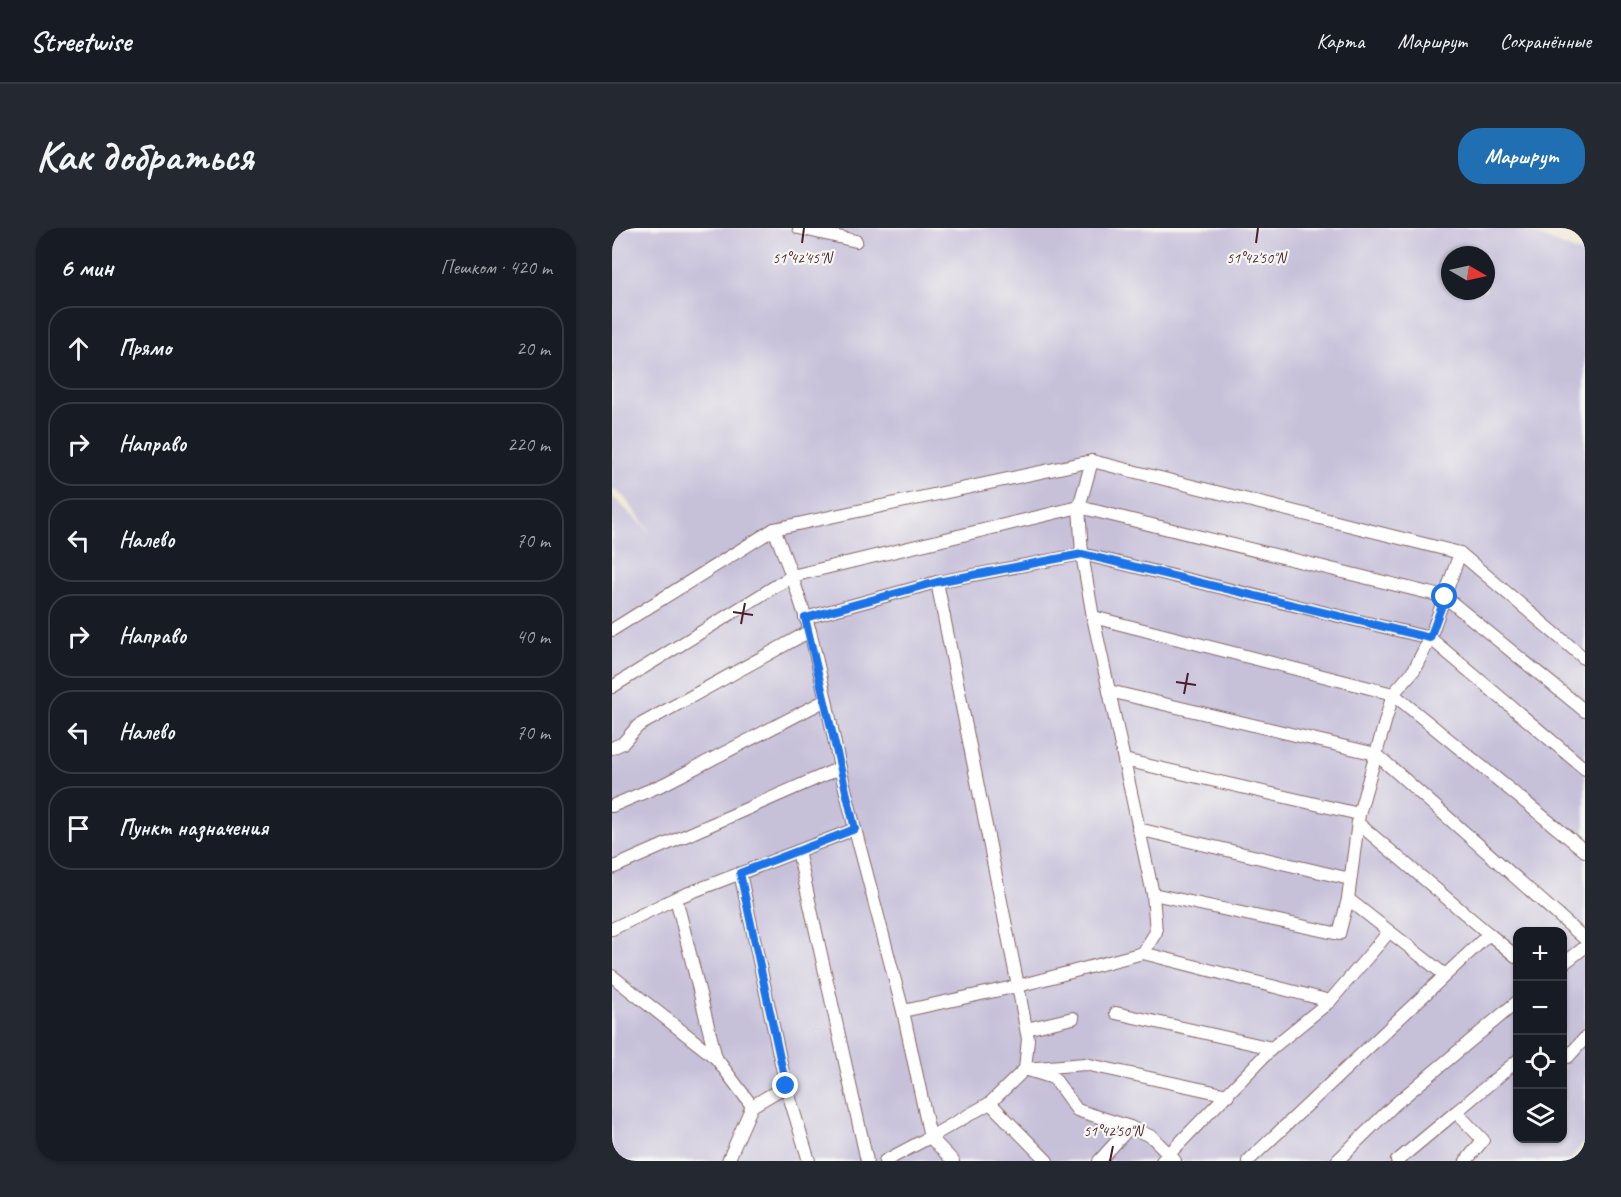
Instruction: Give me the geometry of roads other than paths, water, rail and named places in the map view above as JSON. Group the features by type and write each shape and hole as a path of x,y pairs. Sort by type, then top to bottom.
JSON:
{"lane":[{"path":"799,228 856,241"},
{"path":"1092,460 1079,507 1082,554 1093,617 1153,894 1156,932 1143,953"},
{"path":"612,630 774,529 1092,460 1460,553 1585,659"},
{"path":"612,687 792,576 1079,507 1445,597 1585,711"},
{"path":"774,529 810,631 840,768 903,1011 930,1137 953,1161"},
{"path":"1153,894 1339,934 1348,899 1359,819 1393,694 1414,670 1430,638 1460,553"},
{"path":"805,618 937,582 1082,554 1430,638 1585,769"},
{"path":"937,582 1026,1029 1025,1069"},
{"path":"1093,617 1393,694 1585,851"},
{"path":"612,748 622,743 638,726 810,631"},
{"path":"1109,691 1376,754 1585,939"},
{"path":"612,806 664,784 826,700"},
{"path":"1124,760 1359,819 1513,954"},
{"path":"612,868 840,768"},
{"path":"612,929 676,898 855,829"},
{"path":"1138,829 1350,879"},
{"path":"798,851 867,1161"},
{"path":"740,873 786,1086 809,1161"},
{"path":"676,898 716,1058"},
{"path":"1348,899 1445,975"},
{"path":"1025,1069 1054,1078 1077,1110 1130,1126 1152,1137 1169,1159 1272,1048 1330,1001 1389,932"},
{"path":"1248,1161 1490,934"},
{"path":"1567,961 1585,946"},
{"path":"903,1011 1018,986 1143,953 1330,1001"},
{"path":"612,976 716,1058 752,1106"},
{"path":"1337,1161 1394,1104 1513,1005"},
{"path":"1116,1013 1272,1048"},
{"path":"1026,1029 1073,1018"},
{"path":"1567,1057 1585,1038"},
{"path":"885,1161 990,1103 1025,1069 1085,1064 1228,1095"},
{"path":"1397,1161 1513,1064"},
{"path":"728,1161 752,1106 786,1086"},
{"path":"990,1103 1047,1161"},
{"path":"1456,1112 1483,1140 1466,1161"},
{"path":"1099,1161 1130,1126"}]}
